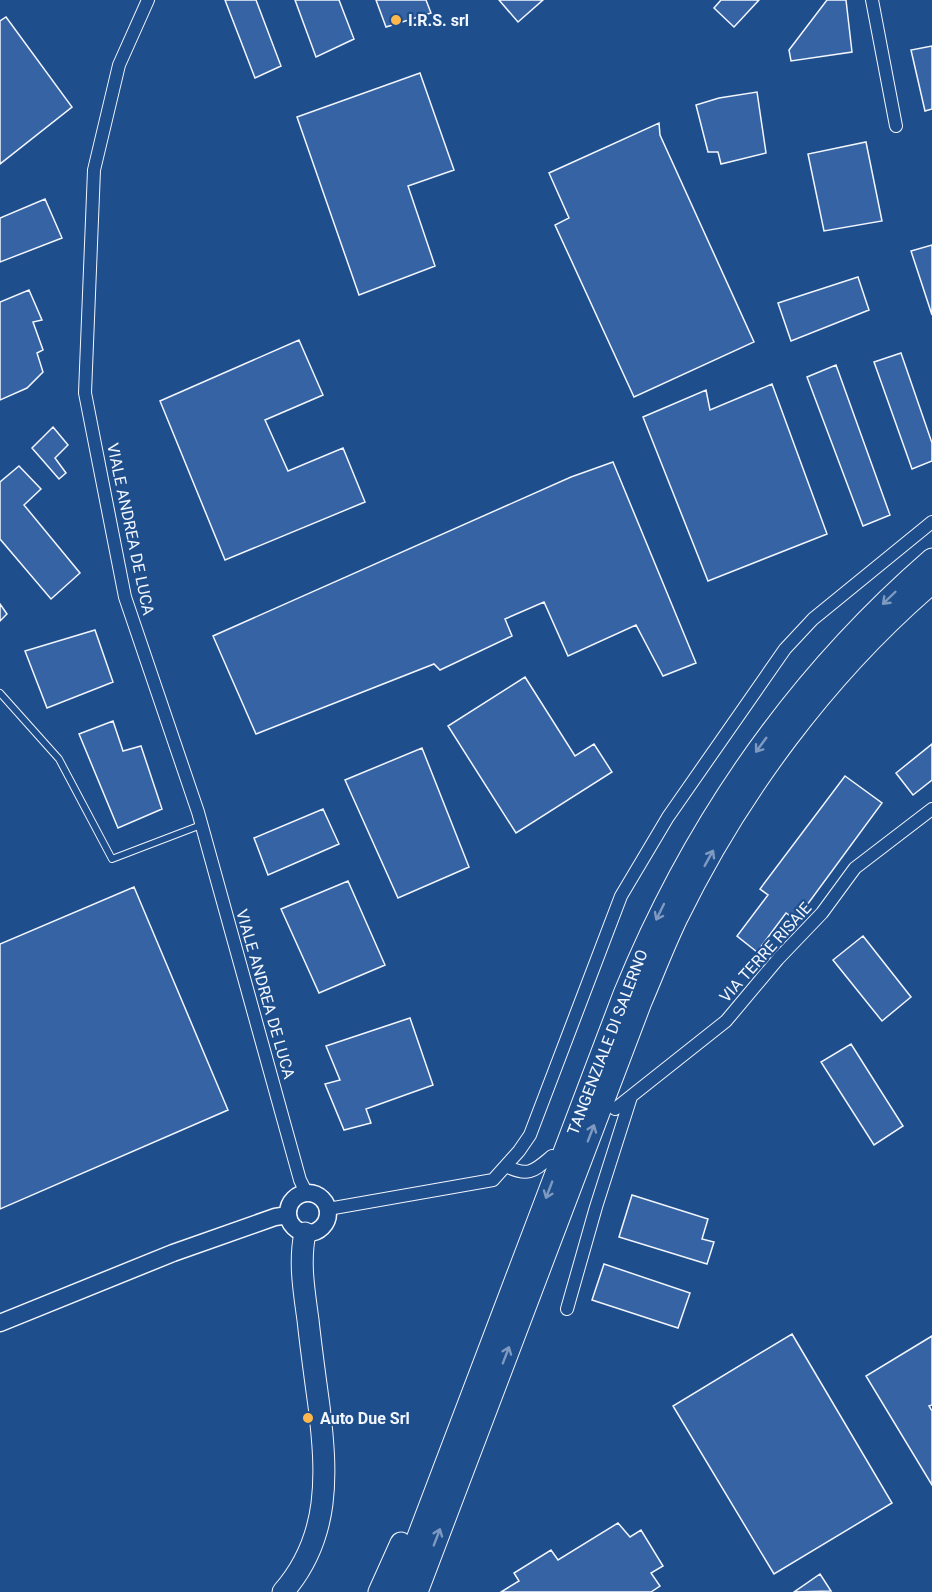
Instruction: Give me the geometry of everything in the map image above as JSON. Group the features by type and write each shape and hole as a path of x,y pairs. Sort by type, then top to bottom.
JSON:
{"highway":[{"name":"TANGENZIALE DI SALERNO","path":"397,1592 628,984 662,907 695,846 741,773 799,695 858,628 932,559"},
{"name":"TANGENZIALE DI SALERNO","path":"417,1592 641,1002 678,916 743,802 796,728 853,660 932,583"},
{"path":"283,1592 300,1567 312,1543 321,1516 325,1488 324,1444 303,1282 305,1233"},
{"path":"379,1592 439,1457 455,1440"}],"street":[{"name":"VIALE ANDREA DE LUCA","path":"148,0 119,65 94,170 85,393 125,597 202,825 300,1180 306,1192"},
{"path":"872,0 896,126"},
{"path":"328,1209 494,1180 530,1135 621,896 668,817 785,649 813,619 932,522"},
{"name":"VIA TERRE RISAIE","path":"615,1109 726,1021 778,959 822,913 855,868 932,808"},
{"path":"567,1309 602,1185 631,1097"},
{"path":"506,1166 523,1173 534,1171 552,1156"},
{"path":"306,1192 323,1198 328,1209 328,1216 323,1227 318,1231 305,1233 293,1227 288,1215 288,1208 294,1197 306,1192"},
{"path":"0,1323 173,1253 275,1217 288,1215"}],"lane":[{"path":"0,693 59,759 112,859 202,825"}],"building":[{"path":"225,0 256,0 281,66 255,78"},
{"path":"295,0 339,0 354,39 316,57"},
{"name":"I.R.S. srl","path":"376,0 426,0 431,13 386,27"},
{"path":"499,0 543,0 518,22"},
{"path":"721,0 759,0 734,27 714,8"},
{"path":"827,0 846,0 852,52 791,61 789,50"},
{"path":"6,17 72,107 0,164 0,21"},
{"path":"932,46 932,109 925,111 911,50"},
{"path":"420,73 454,170 408,186 435,266 359,295 297,117"},
{"path":"757,92 766,153 721,164 718,152 708,152 696,105 719,98"},
{"path":"659,123 660,135 754,342 634,397 555,225 569,218 549,173"},
{"path":"866,142 882,221 824,231 808,154"},
{"path":"45,199 62,238 0,262 0,218"},
{"path":"932,245 932,315 911,251"},
{"path":"858,277 869,310 791,341 778,303"},
{"path":"29,290 42,320 33,322 43,350 37,353 43,372 27,388 0,400 0,302"},
{"path":"299,340 323,395 265,420 288,471 343,448 365,502 225,560 160,401"},
{"path":"901,353 932,443 932,461 912,469 874,362"},
{"path":"836,365 890,515 863,526 807,377"},
{"path":"772,384 827,534 708,581 643,417 706,390 710,410"},
{"path":"53,427 68,445 55,458 66,473 59,479 32,448"},
{"path":"613,462 696,663 663,676 636,625 568,656 544,602 505,619 512,636 440,670 434,664 256,734 213,636 571,477"},
{"path":"19,466 41,489 24,505 80,573 51,599 0,539 0,482"},
{"path":"0,604 7,614 0,621"},
{"path":"95,630 113,682 47,708 25,651"},
{"path":"525,677 575,756 594,744 612,772 516,833 448,726"},
{"path":"113,721 123,751 141,746 162,809 118,828 79,734"},
{"path":"932,744 932,780 913,795 896,773"},
{"path":"422,748 469,867 398,898 345,780"},
{"path":"845,776 882,803 796,920 786,913 757,952 737,936 768,895 760,889"},
{"path":"323,809 339,844 268,875 254,838"},
{"path":"348,881 385,965 319,993 281,909"},
{"path":"134,887 228,1110 0,1209 0,944"},
{"path":"863,936 911,997 882,1021 833,960"},
{"path":"410,1018 433,1085 366,1109 371,1123 344,1130 325,1084 340,1080 326,1046"},
{"path":"851,1044 903,1126 874,1145 821,1062"},
{"path":"632,1195 708,1219 702,1239 714,1242 707,1264 619,1237"},
{"path":"604,1264 690,1293 678,1328 592,1300"},
{"path":"792,1334 892,1503 774,1574 673,1406"},
{"path":"932,1336 932,1405 929,1406 932,1411 932,1485 866,1376"},
{"path":"618,1523 630,1537 641,1530 663,1566 651,1573 660,1586 651,1592 501,1592 519,1581 514,1573 551,1550 558,1560"},
{"path":"820,1574 831,1591 794,1592"}],"place":[{"name":"I.R.S. srl","path":"396,20"},
{"name":"Auto Due Srl","path":"308,1418"}]}
